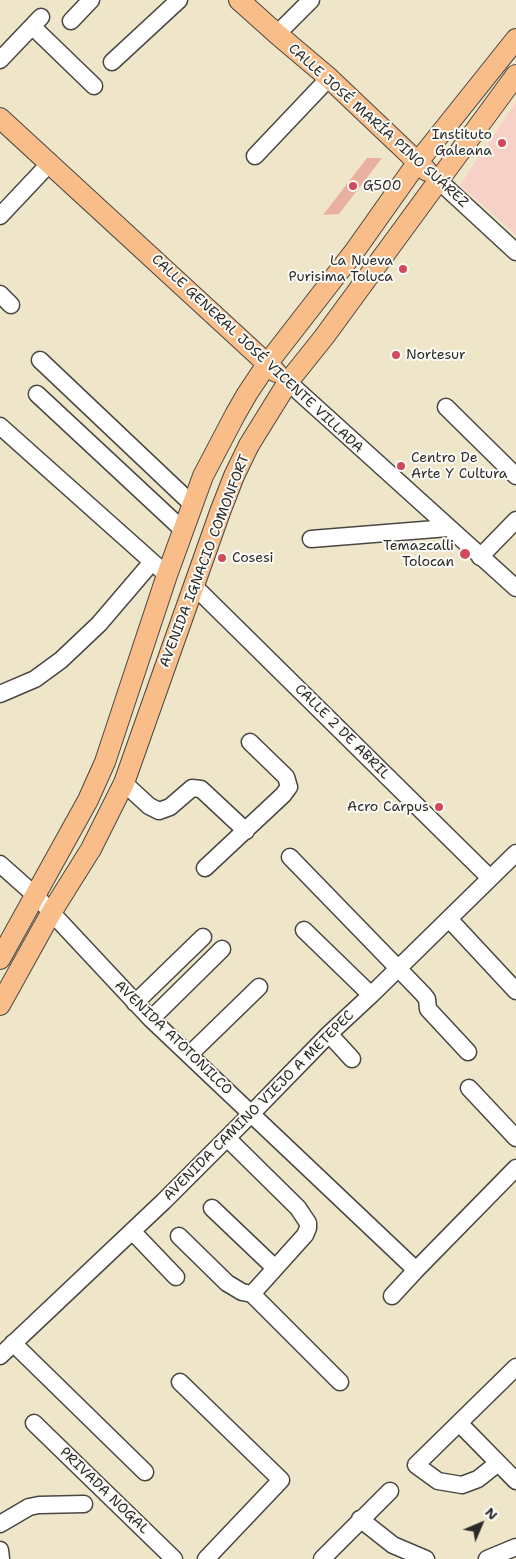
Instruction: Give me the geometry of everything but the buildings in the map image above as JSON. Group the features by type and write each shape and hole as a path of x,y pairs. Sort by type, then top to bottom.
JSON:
{"main road":[{"name":"CALLE JOSÉ MARÍA PINO SUÁREZ","path":"240,0 329,78 438,180"},
{"name":"AVENIDA IGNACIO COMONFORT","path":"0,959 88,800 105,762 159,569 183,530 203,476 247,394 267,364 354,252 417,162 516,39"},
{"name":"AVENIDA IGNACIO COMONFORT","path":"0,1005 51,913 91,849 124,783 234,476 249,445 288,382 341,315 516,75"},
{"name":"CALLE GENERAL JOSÉ VICENTE VILLADA","path":"0,118 288,382"}],"street":[{"path":"71,21 91,0"},
{"path":"112,62 179,0"},
{"path":"277,34 311,0"},
{"path":"4,49 37,22 94,86"},
{"path":"255,156 329,78"},
{"path":"0,216 49,164"},
{"name":"CALLE JOSÉ MARÍA PINO SUÁREZ","path":"438,180 516,252"},
{"path":"40,360 193,505"},
{"name":"CALLE GENERAL JOSÉ VICENTE VILLADA","path":"288,382 516,588"},
{"path":"37,394 183,530"},
{"path":"446,407 516,476"},
{"path":"0,426 159,569 60,660 35,679 0,694"},
{"path":"480,557 516,520"},
{"path":"311,539 448,528"},
{"name":"CALLE 2 DE ABRIL","path":"194,586 490,878"},
{"path":"205,868 246,831 289,787 286,777 250,742"},
{"path":"124,783 142,800 160,812 170,807 192,788 200,789 208,794 246,831"},
{"name":"AVENIDA CAMINO VIEJO A METEPEC","path":"0,1356 132,1231 252,1114 329,1034 516,853"},
{"path":"290,857 425,996 428,1008 468,1052"},
{"name":"AVENIDA ATOTONILCO","path":"0,864 36,896 151,1019 416,1270"},
{"path":"449,919 516,991"},
{"path":"304,930 371,995"},
{"path":"135,1003 203,937"},
{"path":"151,1019 222,949"},
{"path":"189,1055 260,987"},
{"path":"329,1034 352,1058"},
{"path":"469,1088 516,1138"},
{"path":"227,1138 298,1208 308,1223 305,1235 252,1294"},
{"path":"392,1296 516,1168"},
{"path":"212,1208 275,1268"},
{"path":"132,1231 176,1277"},
{"path":"179,1236 227,1283 242,1292 252,1294 340,1382"},
{"path":"14,1343 145,1472"},
{"path":"498,1463 478,1479 462,1485 438,1480 416,1464 516,1367"},
{"path":"180,1382 281,1480 206,1559"},
{"name":"PRIVADA NOGAL","path":"34,1423 174,1559"},
{"path":"459,1423 516,1481"},
{"path":"322,1559 390,1491"},
{"path":"0,1524 29,1507 84,1504"},
{"path":"360,1519 393,1546 426,1559"},
{"path":"487,1559 516,1547"},
{"path":"0,1550 2,1559"}],"shaded area":[{"name":"Instituto Galeana","path":"516,102 516,235 460,185"}],"place":[{"name":"Instituto Galeana","path":"502,143"},
{"name":"G500","path":"353,186"},
{"name":"La Nueva Purisima Toluca","path":"403,269"},
{"name":"Nortesur","path":"396,355"},
{"name":"Centro De Arte Y Cultura","path":"401,466"},
{"name":"Temazcalli Tolocan","path":"465,554"},
{"name":"Cosesi","path":"222,558"},
{"name":"Acro Carpus","path":"439,807"}]}
